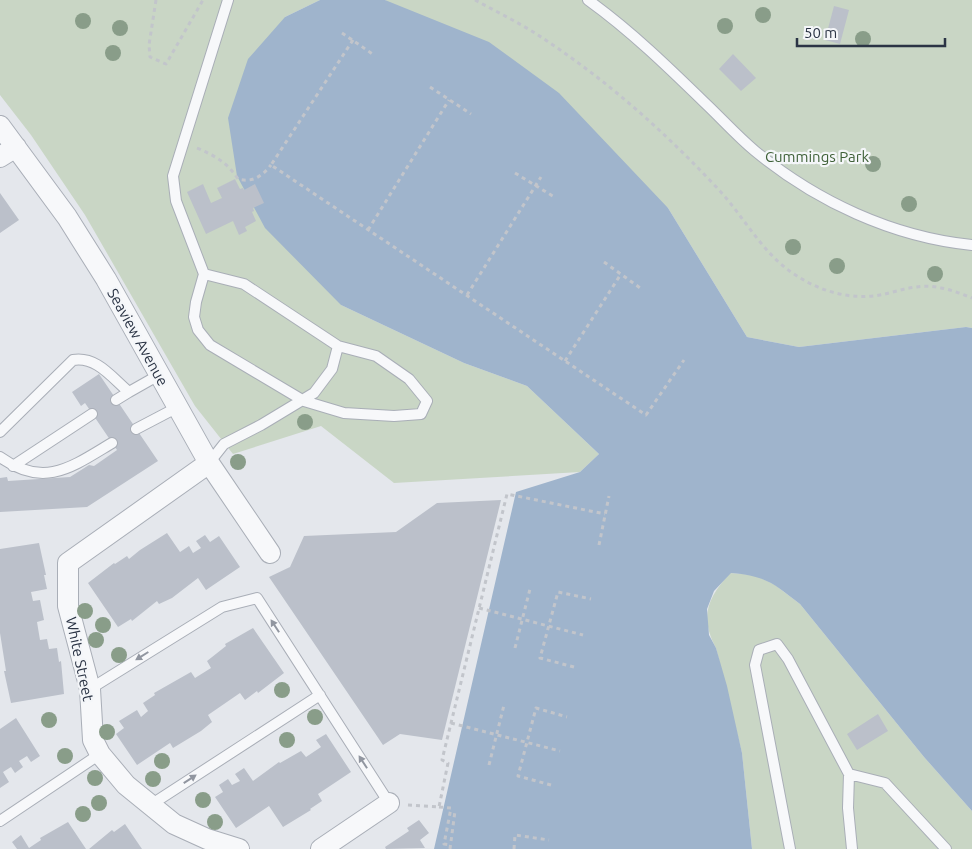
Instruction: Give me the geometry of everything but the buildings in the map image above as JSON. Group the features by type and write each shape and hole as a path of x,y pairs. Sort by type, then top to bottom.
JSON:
{"street":[{"name":"Seaview Avenue","path":"0,126 8,152 72,224 106,279 209,463 270,554"},
{"name":"White Street","path":"209,463 68,563 68,606 90,689 93,740 100,754 126,785 149,806 174,824 207,839 238,849"},
{"path":"320,849 389,803"}],"lane":[{"path":"204,274 244,284 338,346 376,356 409,379 427,401 421,414 394,416 344,413 304,401 210,345 195,324 194,309 204,274 176,201 173,176 228,0"},
{"path":"588,0 650,50 754,150 816,194 846,209 902,230 972,245"},
{"path":"209,463 224,444 304,401 314,393 332,369 338,346"},
{"path":"0,432 73,360 84,358 97,363 129,392"},
{"path":"116,400 159,375"},
{"path":"136,429 178,407"},
{"path":"13,466 92,414"},
{"path":"0,457 24,471 67,470 112,443"},
{"path":"90,689 222,607 257,598 389,803"},
{"path":"790,849 755,665 759,650 777,644 788,660 850,774 848,808 852,849"},
{"path":"149,806 320,695"},
{"path":"0,821 100,754"},
{"path":"850,774 885,783 946,849"}],"path":[{"path":"156,0 149,45 150,57 166,64 203,0"},
{"path":"475,0 548,42 622,97 720,191 775,260 797,277 814,286 844,295 870,296 927,286 946,289 972,298"},
{"path":"342,33 374,55"},
{"path":"185,142 221,159 231,167 238,179 249,181 261,176 271,165 353,40"},
{"path":"430,87 471,114"},
{"path":"368,230 449,100"},
{"path":"271,165 646,415 684,360"},
{"path":"515,173 556,198"},
{"path":"466,295 541,177"},
{"path":"604,262 643,290"},
{"path":"565,361 621,274"},
{"path":"439,807 448,763 442,760 507,494 605,514"},
{"path":"600,545 609,496"},
{"path":"515,648 530,589"},
{"path":"574,667 540,658 558,592 590,599"},
{"path":"479,608 583,634"},
{"path":"489,765 504,705"},
{"path":"551,785 518,776 536,708 567,717"},
{"path":"451,723 560,751"},
{"path":"389,803 451,808 444,844 451,847 455,811"},
{"path":"514,849 516,835 548,840"}],"green space":[{"path":"0,0 320,0 285,17 341,305 464,363 527,386 599,454 580,472 394,483 321,426 233,454 195,406 85,215 31,135 0,95"},
{"name":"Cummings Park","path":"385,0 972,0 972,328 966,327 799,347 747,337 668,208"},
{"path":"730,573 755,575 775,585 800,604 924,757 972,811 972,849 752,849 742,753 707,617 711,599"}],"water":[{"path":"320,0 385,0 489,42 559,93 668,208 747,337 799,347 966,327 972,328 972,811 924,757 800,604 768,582 753,576 731,573 714,591 707,609 709,635 716,648 727,686 742,753 752,849 434,849 516,492 580,472 599,454 527,386 464,363 341,305 265,228 237,176 228,118 248,59 285,17"}]}
